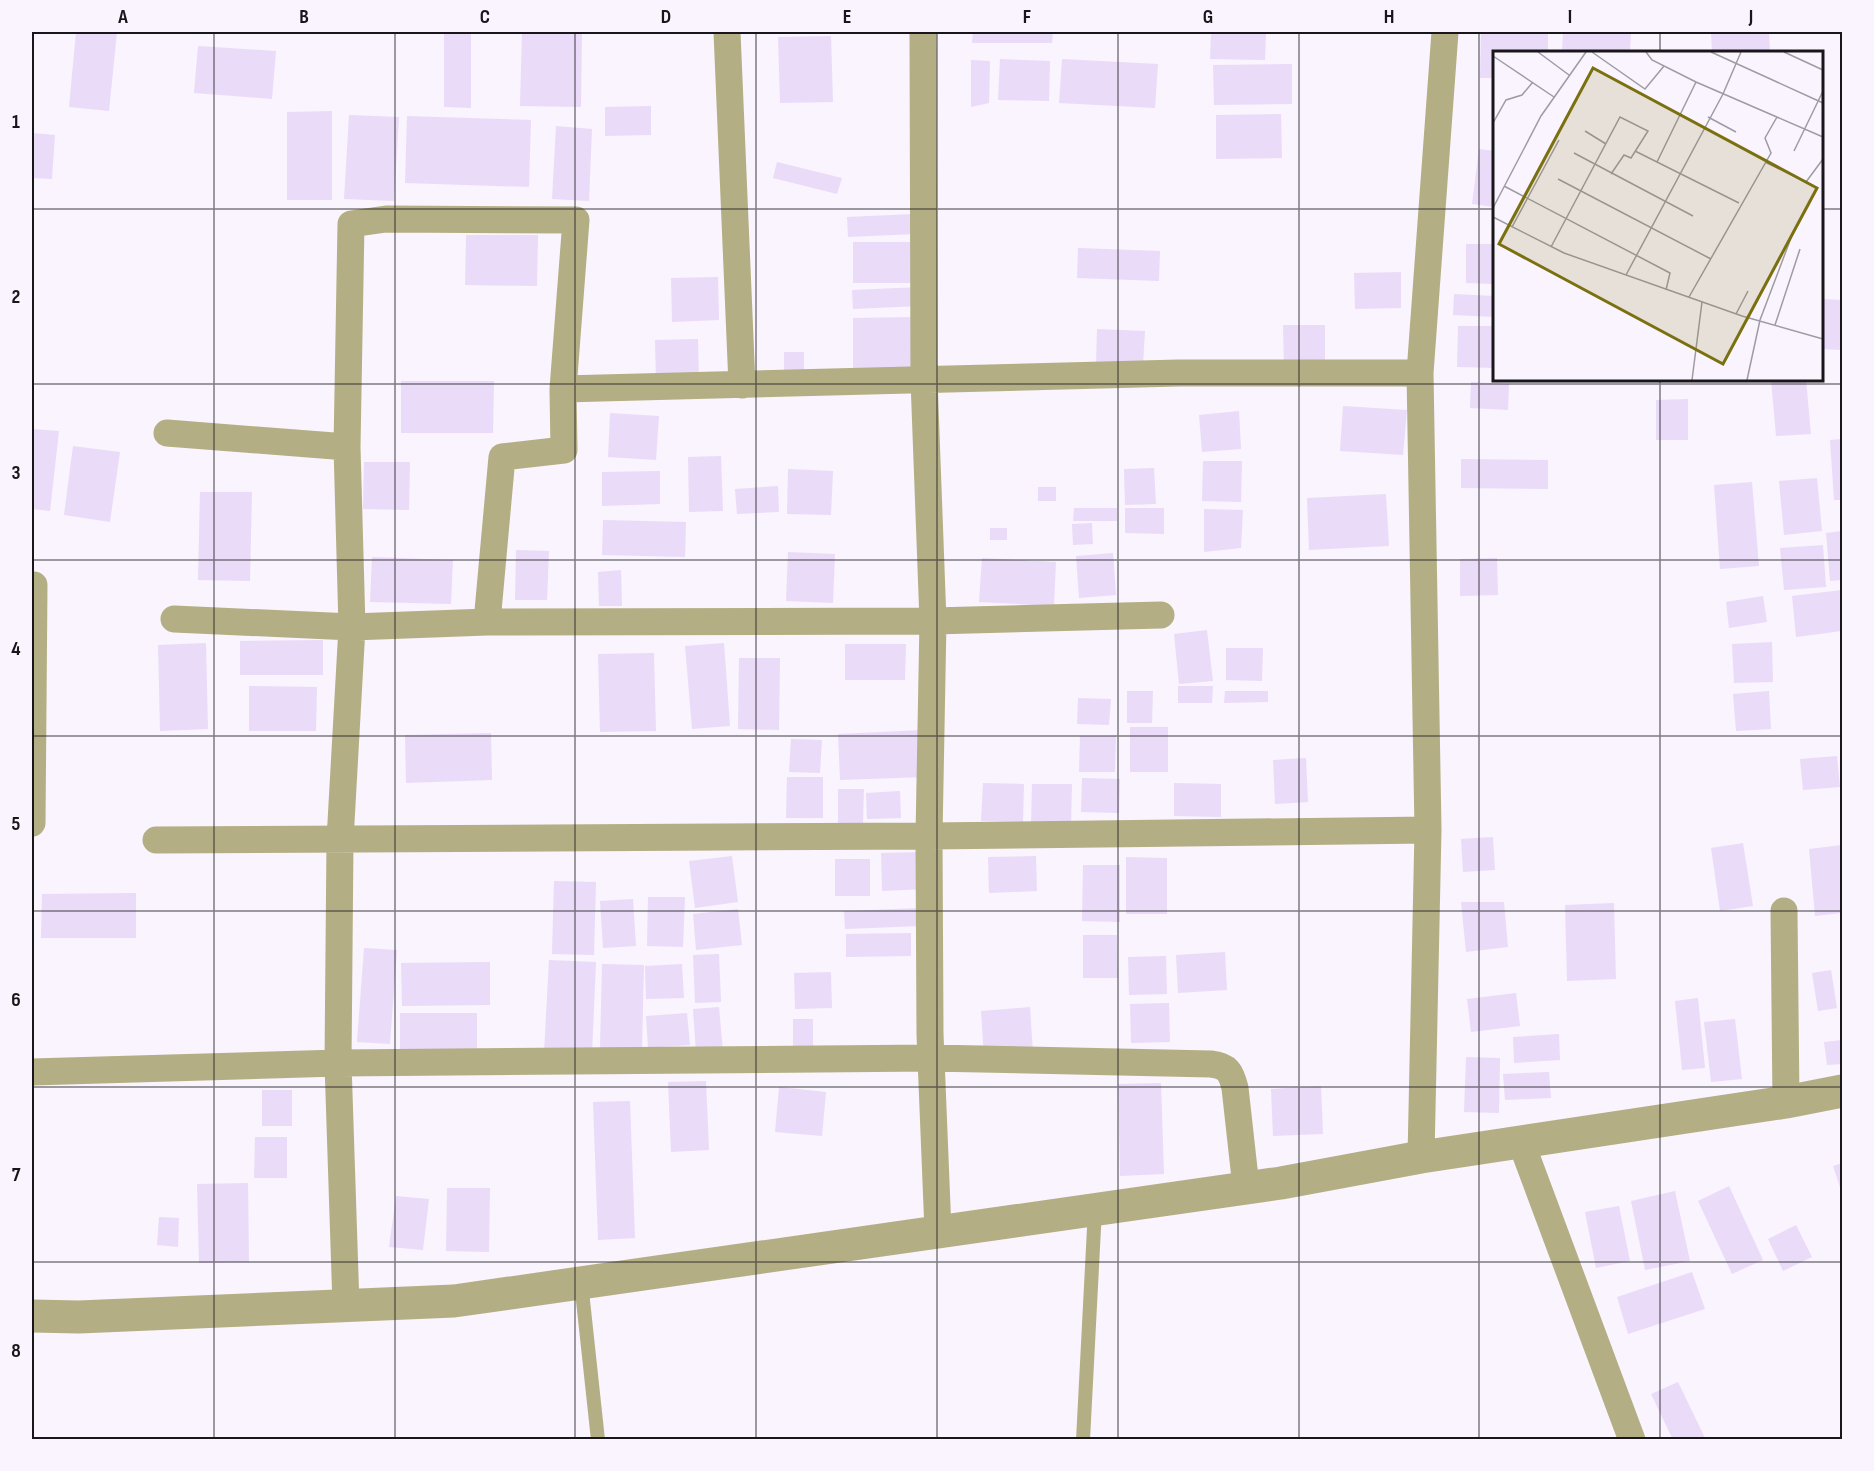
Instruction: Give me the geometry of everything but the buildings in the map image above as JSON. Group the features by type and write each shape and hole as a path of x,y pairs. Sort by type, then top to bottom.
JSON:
{"street":[{"path":"727,32 742,385"},
{"path":"922,32 924,380 933,621 929,836 931,1058 938,1231"},
{"path":"1421,1157 1428,830 1420,373 1445,32"},
{"path":"345,1306 338,1063 340,840 352,627 347,447 351,224 386,219 576,220 563,389 564,450 502,457 488,622"},
{"path":"563,389 1179,373 1420,373"},
{"path":"167,433 347,447"},
{"path":"32,823 34,585"},
{"path":"174,620 352,627 488,622 933,621 1161,615"},
{"path":"156,840 929,836 1428,830"},
{"path":"1784,911 1786,1102"},
{"path":"32,1072 338,1063 931,1058 1222,1065 1228,1070 1235,1088 1246,1187"},
{"path":"32,1316 80,1317 454,1301 1281,1183 1421,1157 1842,1092"},
{"path":"1521,1142 1632,1440"}],"lane":[{"path":"1083,1440 1095,1209"},
{"path":"581,1282 598,1440"}]}
